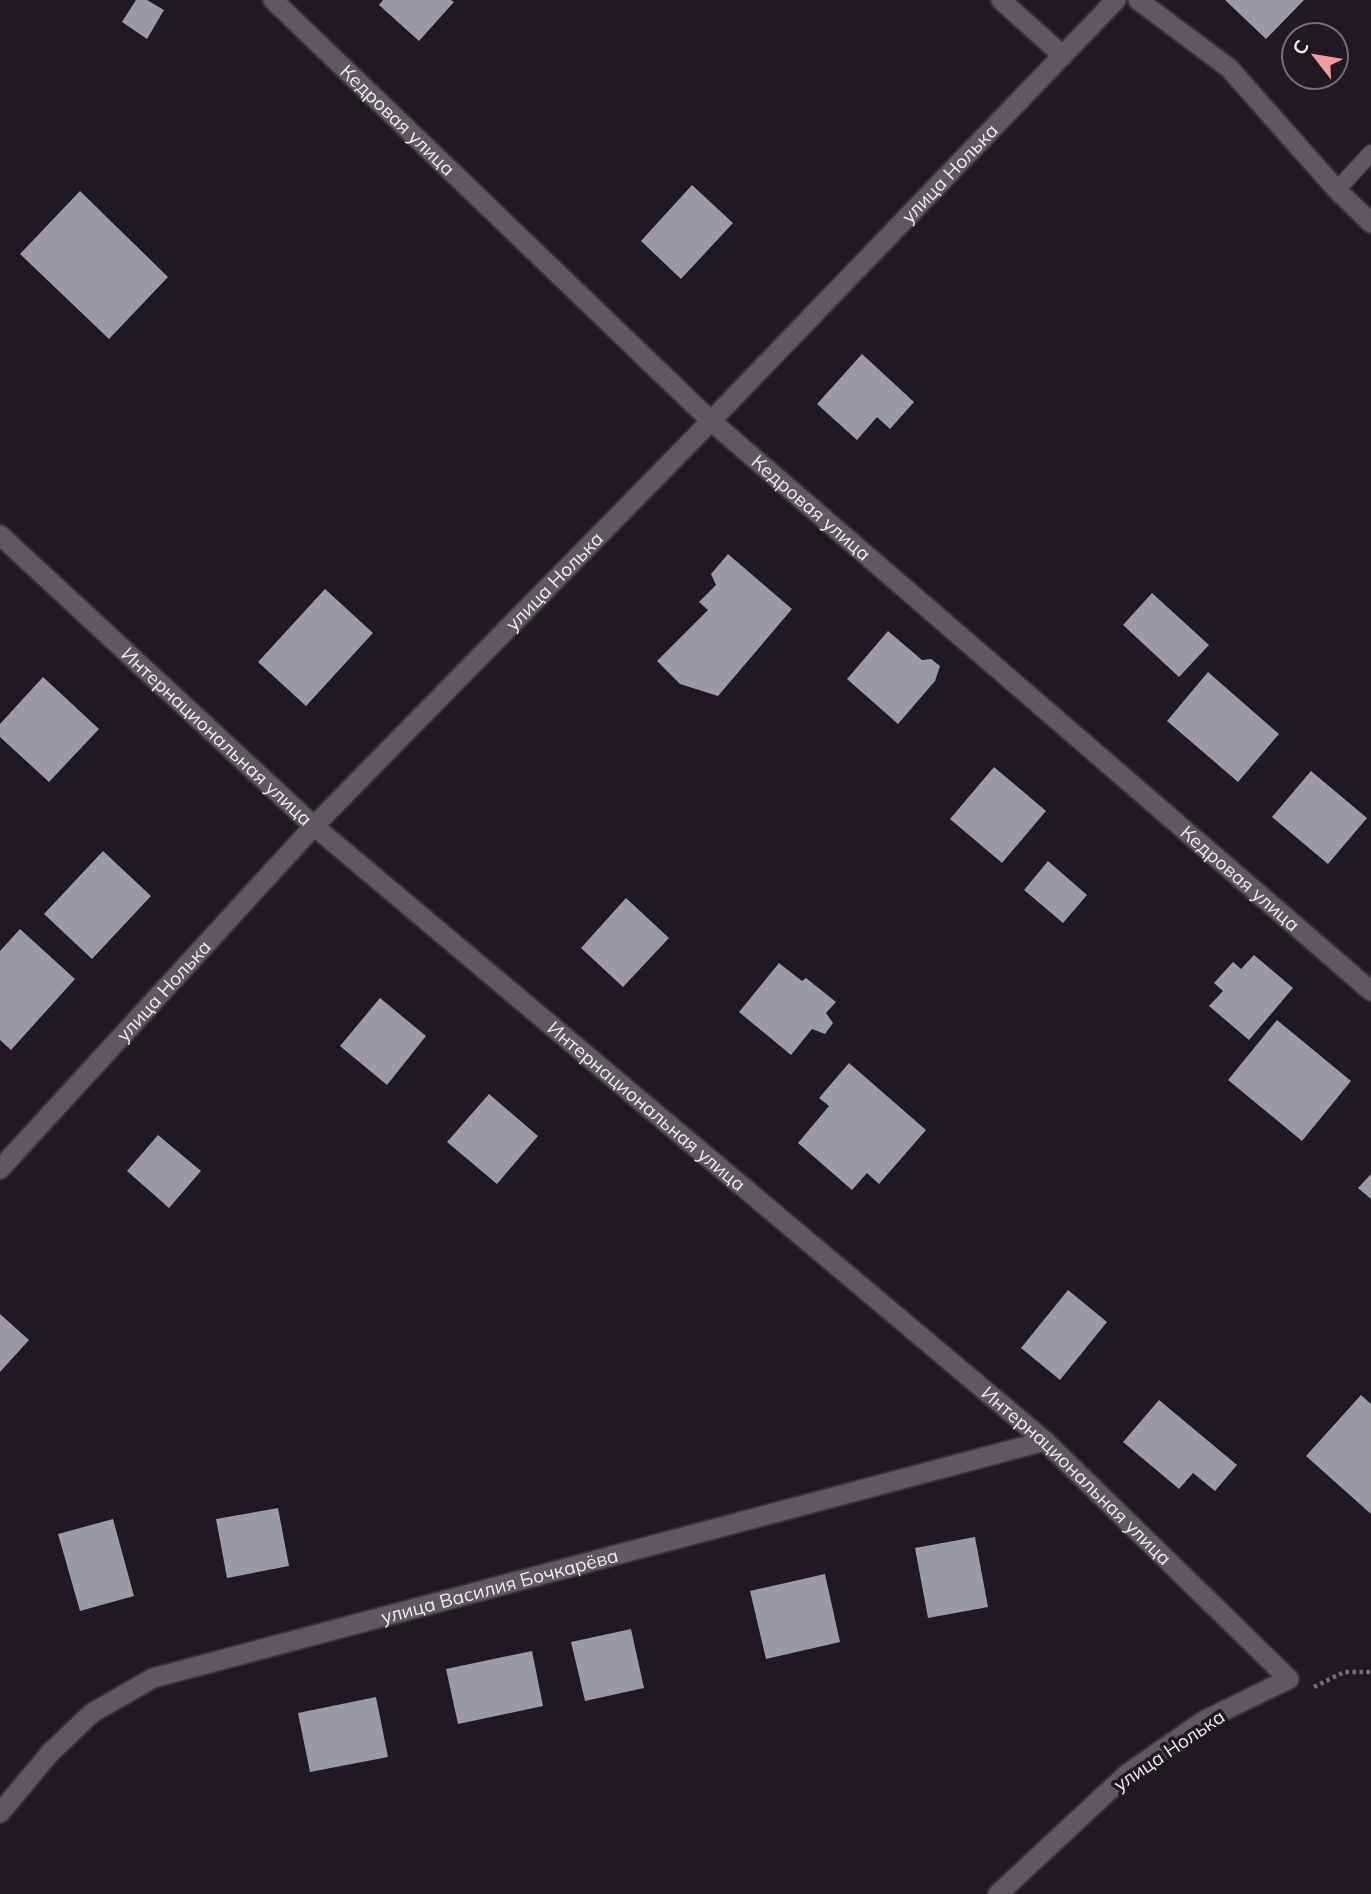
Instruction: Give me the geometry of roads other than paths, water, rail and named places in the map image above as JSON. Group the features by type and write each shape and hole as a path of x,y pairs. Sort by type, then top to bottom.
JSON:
{"street":[{"name":"Кедровая улица","path":"273,0 711,421 1371,991"},
{"path":"1001,0 1063,56"},
{"name":"улица Нолька","path":"0,1169 314,826 711,421 1116,0"},
{"path":"1138,0 1229,68 1337,190 1371,223"},
{"name":"Интернациональная улица","path":"0,535 314,826 1045,1441 1289,1679"},
{"name":"улица Василия Бочкарёва","path":"0,1812 50,1753 92,1713 153,1678 1045,1441"},
{"name":"улица Нолька","path":"998,1894 1128,1773 1205,1720 1289,1679"}],"lane":[{"path":"1337,190 1371,153"}]}
